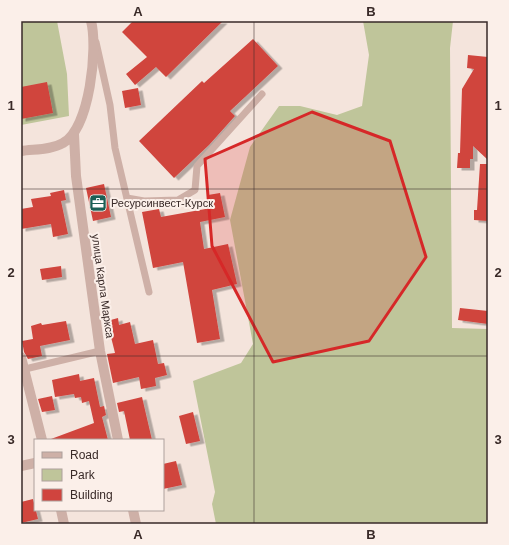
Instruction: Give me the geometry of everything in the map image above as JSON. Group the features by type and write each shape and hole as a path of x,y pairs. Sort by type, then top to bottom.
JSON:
{"street":[{"name":"улица Карла Маркса","path":"91,21 94,32 91,76 87,101 79,125 74,134 76,176 100,351 118,439"},
{"path":"21,151 53,147 64,142 74,134"},
{"path":"21,356 23,369 42,439"},
{"path":"21,466 34,463"},
{"path":"61,511 64,524"},
{"path":"133,511 136,524"}],"lane":[{"path":"94,32 110,105 115,148 149,292"},
{"path":"127,198 144,201 178,200 195,190 197,166 262,94"},
{"path":"23,369 100,351"}],"highlighted area":[{"path":"312,112 390,141 426,257 369,341 273,362 212,246 205,159"}],"green space":[{"path":"21,21 57,21 67,74 69,116 21,125"},
{"path":"363,21 453,21 450,48 452,328 488,329 488,524 216,524 212,504 215,492 193,381 241,363 253,344 230,220 250,147 279,106 300,106 337,115 362,106 369,55"}],"building":[{"path":"133,21 223,21 166,77 156,67 135,85 126,74 147,57 122,32"},
{"path":"253,39 278,66 230,111 235,116 209,145 174,178 139,141 202,81 204,83"},
{"path":"468,55 488,57 488,160 473,146 473,159 470,159 470,168 457,168 458,153 460,153 462,89 474,69 467,68"},
{"path":"47,82 53,113 21,119 21,87"},
{"path":"138,88 141,105 125,108 122,91"},
{"path":"480,164 488,164 488,221 474,220 474,210 477,210"},
{"name":"Ресурсинвест-Курск","path":"104,184 111,217 93,221 86,188"},
{"path":"64,190 66,200 61,201 68,234 53,237 51,224 21,229 21,209 33,207 31,199 51,196 50,193"},
{"path":"220,193 225,217 200,222 204,249 228,244 237,284 212,290 220,339 197,343 183,262 153,268 142,212 159,209 161,217 211,208 208,195"},
{"path":"61,266 62,277 42,280 40,269"},
{"path":"460,308 488,311 488,324 458,320"},
{"path":"118,318 119,325 130,322 135,344 153,340 158,364 164,363 167,375 155,378 156,386 141,389 139,377 113,383 107,354 115,353 107,321"},
{"path":"66,321 70,340 40,346 42,356 28,359 24,352 22,341 33,339 31,326 41,323 42,325"},
{"path":"79,374 80,381 94,378 100,407 104,406 106,415 102,417 108,439 51,439 94,423 89,401 82,403 81,397 75,398 74,394 55,397 52,380"},
{"path":"52,396 55,410 42,412 38,399"},
{"path":"142,397 152,439 130,439 124,411 119,412 117,403"},
{"path":"193,412 200,441 186,444 179,416"},
{"path":"176,461 182,485 164,489 164,464"},
{"path":"33,499 34,511 36,511 38,519 21,523 21,502"}],"place":[{"name":"Ресурсинвест-Курск","path":"98,203"}]}
